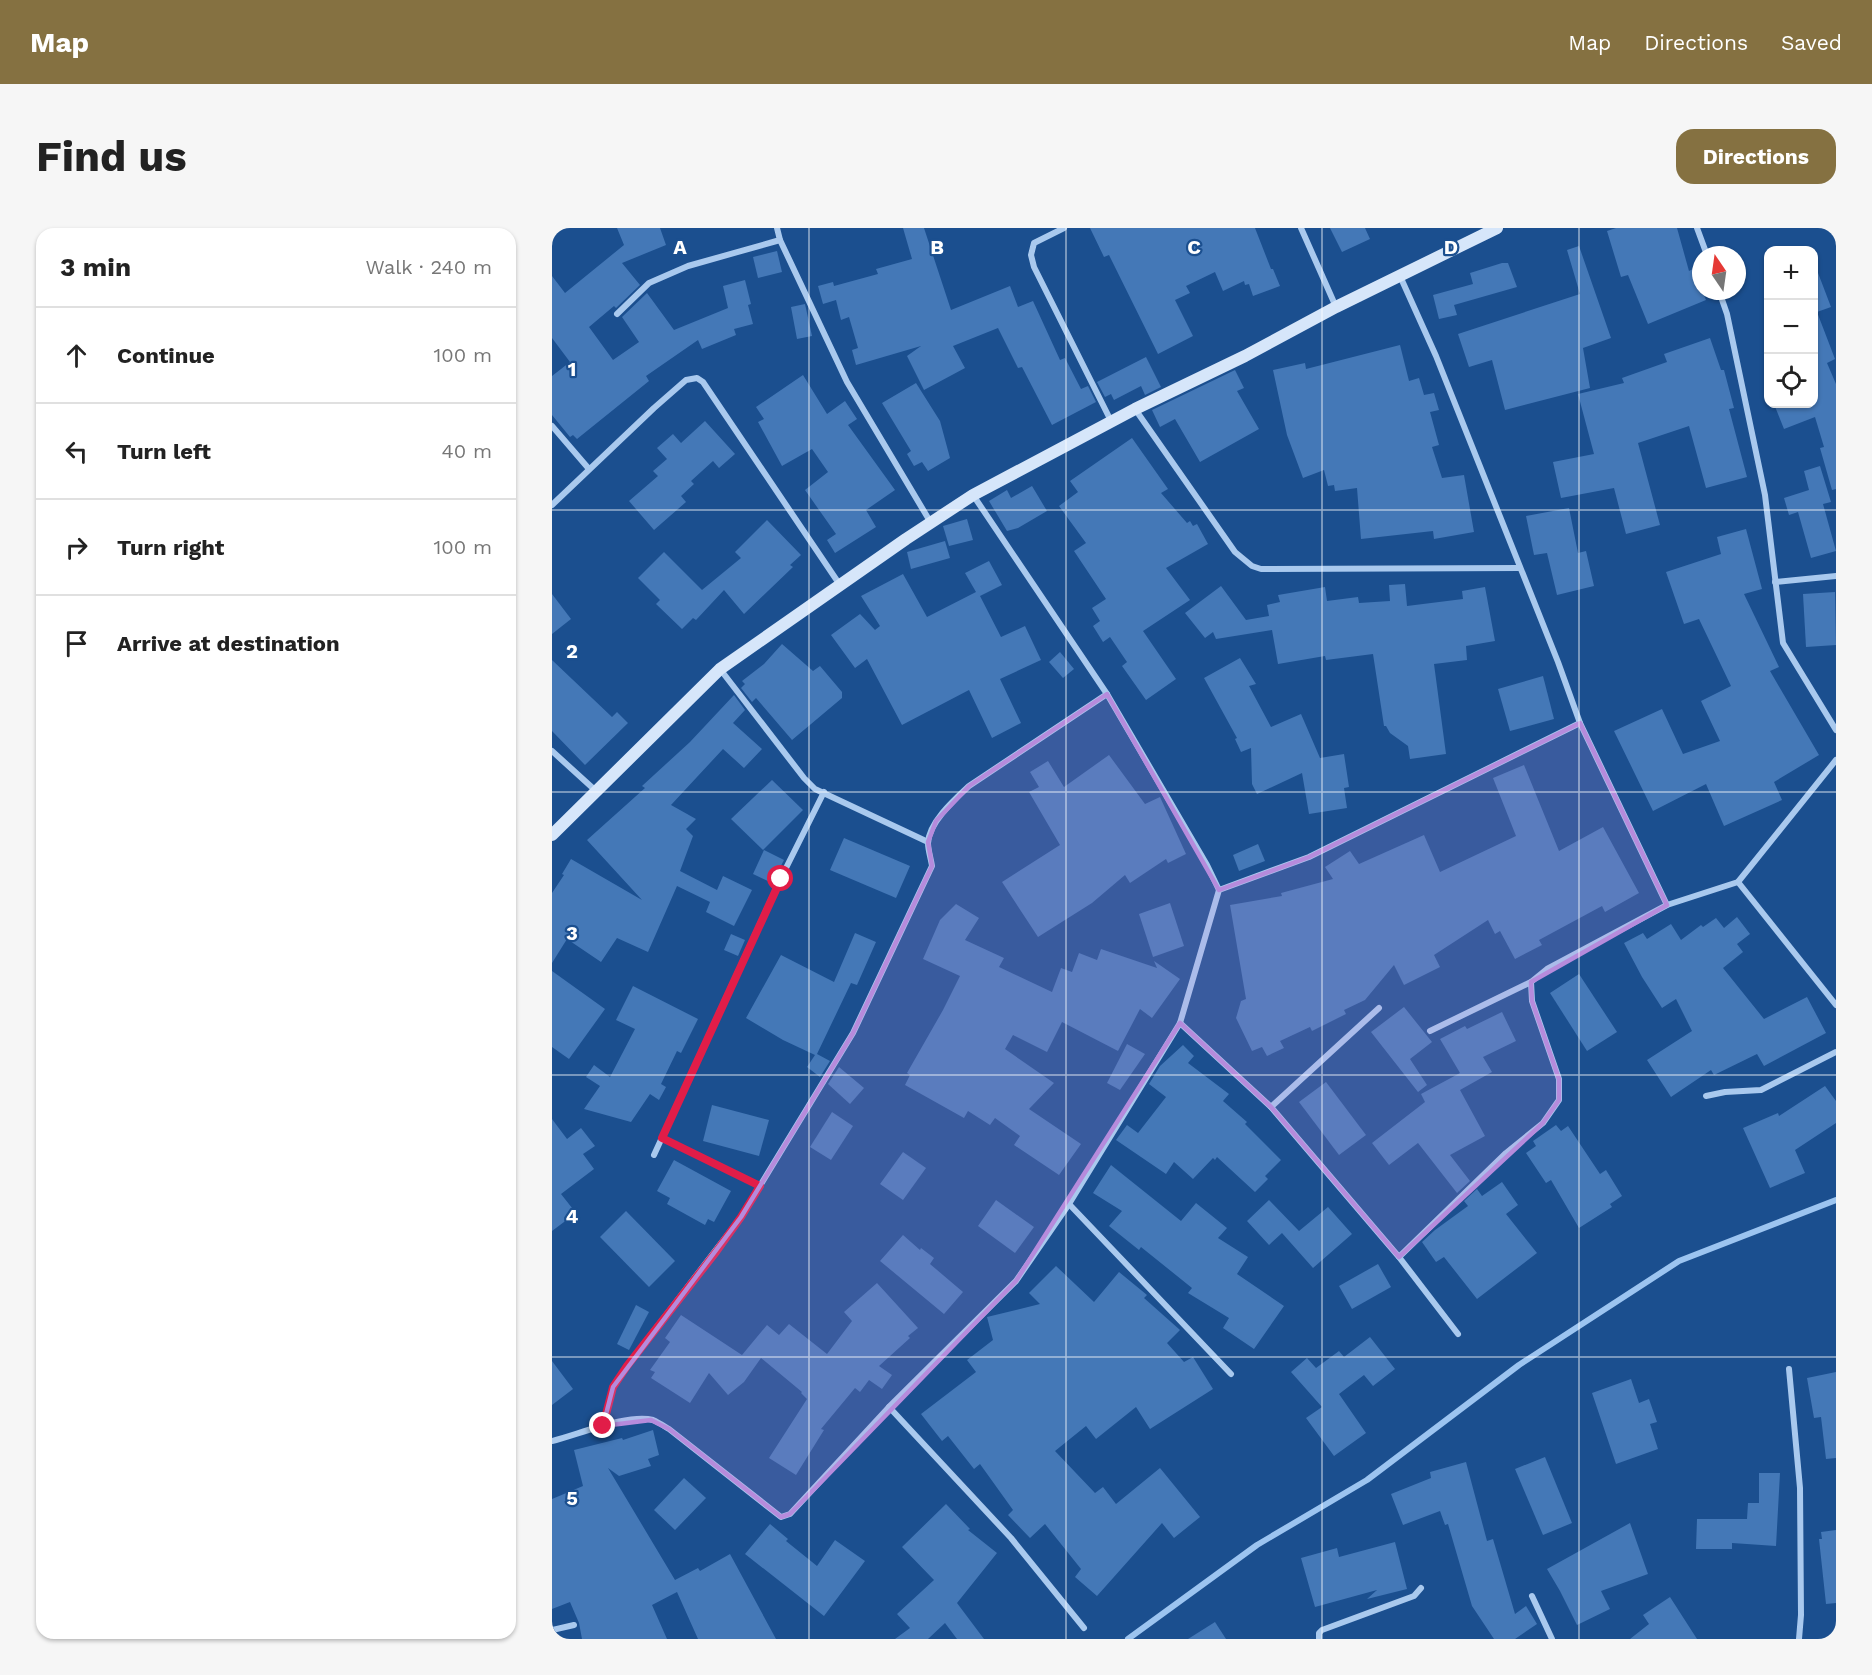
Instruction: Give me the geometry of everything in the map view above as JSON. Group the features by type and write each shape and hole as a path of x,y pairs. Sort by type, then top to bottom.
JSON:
{"street":[{"path":"777,228 780,240 847,382 931,523"},
{"path":"1064,228 1034,243 1030,255 1111,421"},
{"path":"1301,228 1336,307"},
{"path":"552,835 720,669 973,495 1111,421 1497,228"},
{"path":"1697,228 1704,246"},
{"path":"617,314 649,283 688,266 780,240"},
{"path":"1400,276 1436,356 1558,662 1580,723 1667,905"},
{"path":"1722,300 1765,495 1783,643 1836,730"},
{"path":"552,505 654,408 686,380 697,378 704,382 840,585"},
{"path":"1135,409 1235,552 1243,561 1252,566 1261,568 1520,568"},
{"path":"552,426 590,469"},
{"path":"552,1441 603,1426 635,1420 651,1420 669,1429 781,1517 790,1514 889,1407 1016,1281 1069,1204 1180,1023 1219,890 1207,865 1107,694 973,495"},
{"path":"1775,582 1836,576"},
{"path":"720,669 815,789 928,842"},
{"path":"603,1426 613,1387 741,1217 853,1033 932,866 928,842 936,821 969,786 1107,694"},
{"path":"1219,890 1309,857 1580,723"},
{"path":"552,751 597,791"},
{"path":"1430,1030 1531,982 1547,969 1667,905 1738,882 1836,760"},
{"path":"654,1155 781,879 824,792"},
{"path":"1738,882 1836,1005"},
{"path":"1399,1257 1506,1153 1543,1123 1559,1100 1559,1079 1532,1000 1531,982"},
{"path":"1271,1107 1379,1008"},
{"path":"1180,1023 1271,1107 1399,1257 1458,1334"},
{"path":"1706,1096 1725,1092 1761,1090 1836,1052"},
{"path":"662,1138 760,1186"},
{"path":"1069,1204 1231,1374"},
{"path":"1789,1369 1800,1488 1801,1615 1799,1639"},
{"path":"889,1407 1011,1538 1084,1628"},
{"path":"1319,1639 1319,1633 1322,1630 1414,1596 1422,1588"},
{"path":"1532,1596 1552,1639"},
{"path":"552,1630 574,1625"}],"highlighted area":[{"path":"1107,694 1219,890 1309,857 1580,723 1667,905 1531,982 1532,1001 1559,1079 1559,1100 1543,1123 1399,1257 1271,1107 1180,1023 1016,1281 790,1514 781,1517 669,1429 651,1420 603,1426 613,1387 741,1217 853,1033 932,866 928,842 936,821 969,786"}],"building":[{"path":"617,228 660,228 666,245 622,263 640,285 616,308 614,306 589,327 613,360 639,342 622,317 647,293 674,330 728,308 723,286 745,280 753,324 734,329 736,335 702,349 698,340 646,376 649,381 577,439 573,435 570,437 552,415 552,376 570,362 552,338 552,276 565,293 624,245"},
{"path":"903,228 924,228 951,310 1010,286 1018,307 1033,301 1060,360 1065,358 1081,389 1088,386 1096,402 1052,425 1022,367 1018,368 998,328 953,346 965,368 924,390 907,356 921,346 856,365 852,350 858,348 849,317 841,320 836,300 823,304 818,286 833,282 834,286 878,274 876,269 912,259"},
{"path":"1090,228 1255,228 1280,286 1253,296 1249,284 1245,285 1244,281 1223,291 1215,272 1186,286 1190,293 1175,300 1193,336 1158,354 1109,255 1104,257"},
{"path":"1330,228 1365,228 1370,239 1342,252"},
{"path":"1616,228 1677,228 1689,271 1692,270 1692,300 1706,300 1648,324 1628,275 1621,277 1607,231"},
{"path":"1579,246 1611,338 1583,348 1590,388 1505,410 1492,360 1469,367 1458,334 1580,294 1567,250"},
{"path":"777,251 782,272 758,278 753,257"},
{"path":"1508,263 1517,287 1454,305 1457,315 1439,319 1433,295 1473,284 1470,273"},
{"path":"1818,273 1831,307 1818,312"},
{"path":"805,304 812,336 797,339 791,307"},
{"path":"1818,315 1835,359 1827,363 1836,384 1836,489 1832,490 1820,448 1824,447 1815,417 1784,429 1776,408 1818,408"},
{"path":"1710,338 1721,370 1724,370 1734,408 1729,409 1747,477 1706,488 1689,426 1638,443 1660,525 1626,534 1614,488 1561,498 1553,462 1594,454 1578,394 1624,383 1622,378 1667,362 1664,354"},
{"path":"1400,345 1409,381 1419,378 1424,395 1434,393 1439,410 1430,412 1439,445 1432,447 1442,478 1464,475 1474,532 1434,539 1433,531 1361,539 1357,488 1335,491 1334,485 1328,486 1324,470 1303,478 1287,435 1273,370 1305,363 1306,369"},
{"path":"1146,357 1161,387 1145,395 1141,386 1114,400 1111,394 1105,397 1097,382"},
{"path":"1235,370 1244,388 1237,391 1259,429 1200,462 1175,419 1160,427 1152,410"},
{"path":"803,375 827,414 845,401 857,419 848,425 895,490 866,510 876,527 835,553 827,540 836,534 805,490 828,472 812,449 782,466 758,422 764,419 756,407"},
{"path":"916,383 940,421 950,458 928,471 922,462 914,466 907,454 911,451 882,403"},
{"path":"705,421 735,454 719,468 713,461 691,481 694,484 681,496 686,502 654,530 629,501 658,476 653,471 667,459 657,448 673,434 681,443"},
{"path":"1132,438 1168,489 1161,493 1187,523 1190,521 1193,526 1197,524 1208,544 1166,568 1190,600 1143,631 1176,679 1146,700 1122,666 1127,662 1110,637 1103,642 1093,626 1100,621 1092,608 1106,599 1074,551 1086,543 1059,506 1078,492 1070,481"},
{"path":"1820,466 1831,502 1823,504 1836,551 1811,558 1798,512 1789,515 1784,498 1809,490 1804,471"},
{"path":"1032,486 1047,511 1018,528 1007,531 989,501 1007,490 1011,498"},
{"path":"1569,508 1578,553 1586,551 1594,586 1557,595 1547,553 1534,555 1526,516"},
{"path":"967,519 973,540 949,546 943,526"},
{"path":"767,520 801,555 790,565 793,567 744,614 724,590 696,620 693,618 682,629 656,604 660,600 638,578 664,552 702,590 741,558 735,552"},
{"path":"1746,529 1762,589 1744,594 1779,667 1770,671 1819,755 1774,782 1782,800 1724,826 1706,784 1653,811 1614,731 1662,709 1683,754 1720,741 1701,701 1731,686 1699,619 1684,624 1666,572 1721,554 1717,537"},
{"path":"945,541 950,558 911,569 907,552"},
{"path":"989,561 1002,585 980,596 1001,637 1025,626 1041,660 1000,679 1021,723 992,738 969,690 902,725 867,659 855,668 831,635 860,614 875,630 880,626 861,596 903,574 927,617 976,592 965,573"},
{"path":"1405,584 1407,606 1463,599 1462,591 1485,587 1495,641 1466,646 1467,660 1434,664 1446,754 1410,759 1408,746 1384,726 1373,654 1326,660 1325,656 1278,664 1272,630 1216,639 1213,632 1205,638 1185,613 1221,586 1246,620 1269,616 1267,605 1280,602 1278,595 1325,587 1327,601 1358,597 1359,603 1390,601 1389,585"},
{"path":"1835,592 1836,645 1806,647 1803,594"},
{"path":"552,594 571,619 552,634"},
{"path":"782,644 813,671 820,666 842,692 842,698 792,740 756,698 752,702 741,688 745,684 742,681 764,664"},
{"path":"1060,652 1074,669 1063,678 1049,662"},
{"path":"1240,658 1256,684 1249,686 1271,727 1301,714 1320,758 1344,754 1349,787 1344,788 1347,808 1309,814 1302,773 1257,794 1252,784 1251,748 1241,752 1235,739 1237,738 1204,678"},
{"path":"552,660 612,717 617,712 628,723 585,765 552,731"},
{"path":"1543,676 1554,719 1510,731 1498,689"},
{"path":"734,695 745,710 733,723 762,749 744,768 723,749 671,805 696,819 686,829 693,836 680,871 717,890 723,876 752,890 734,926 706,912 710,902 677,886 648,952 617,938 601,962 567,939 552,963 552,893 571,859 642,900 587,840 645,788 642,786 690,742"},
{"path":"1109,755 1145,804 1160,797 1186,854 1168,863 1166,859 1130,883 1125,875 1092,903 1038,937 1002,882 1060,845 1029,792 1039,787 1030,772 1048,761 1064,787"},
{"path":"1524,765 1559,851 1603,827 1639,893 1605,912 1602,906 1539,940 1542,945 1515,959 1500,931 1495,934 1488,920 1434,955 1440,967 1404,985 1394,965 1365,1000 1344,1010 1346,1014 1312,1031 1310,1027 1280,1041 1284,1048 1267,1056 1262,1047 1252,1051 1236,1018 1241,1001 1246,999 1230,905 1282,896 1281,893 1333,879 1325,867 1350,851 1359,864 1424,835 1440,872 1516,836 1493,778"},
{"path":"772,780 803,810 763,850 731,819"},
{"path":"844,838 910,866 896,898 830,870"},
{"path":"1258,844 1265,861 1239,871 1233,855"},
{"path":"764,850 784,860 772,883 753,874"},
{"path":"1170,903 1184,946 1153,957 1139,914"},
{"path":"956,904 979,918 965,940 1004,958 999,967 1052,992 1061,968 1072,972 1079,953 1097,960 1101,949 1157,968 1154,961 1180,979 1152,1018 1140,1009 1118,1051 1062,1022 1047,1052 1013,1035 1005,1049 1054,1083 1029,1109 1081,1144 1059,1175 1014,1145 1020,1136 995,1118 990,1125 968,1111 964,1118 905,1085 910,1075 907,1073 960,976 923,959 940,920"},
{"path":"1737,917 1750,934 1737,944 1743,952 1723,968 1764,1019 1807,997 1826,1033 1764,1066 1757,1054 1714,1075 1711,1070 1671,1097 1647,1060 1692,1031 1676,999 1662,1008 1624,943 1643,933 1647,939 1671,924 1681,940 1701,925 1703,927 1716,918 1724,928"},
{"path":"855,933 876,942 857,985 851,983 817,1054 830,1061 820,1077 807,1067 815,1055 783,1040 746,1018 781,955 834,982"},
{"path":"731,934 745,940 738,956 724,950"},
{"path":"552,971 605,1009 569,1059 552,1047"},
{"path":"1579,974 1617,1032 1587,1051 1550,993"},
{"path":"633,986 698,1019 681,1053 677,1051 661,1084 666,1087 659,1100 650,1094 631,1122 584,1109 600,1086 586,1077 594,1065 610,1077 635,1029 616,1020"},
{"path":"1404,1007 1432,1042 1410,1059 1427,1085 1418,1092 1371,1032"},
{"path":"1502,1012 1516,1041 1483,1057 1492,1072 1460,1090 1485,1136 1450,1155 1470,1181 1457,1193 1418,1143 1389,1165 1372,1143 1425,1102 1421,1094 1460,1073 1440,1039 1465,1026 1467,1029"},
{"path":"1127,1044 1145,1054 1120,1090 1107,1083"},
{"path":"1183,1045 1194,1056 1188,1063 1229,1094 1223,1101 1247,1122 1245,1124 1281,1160 1265,1176 1268,1179 1255,1192 1217,1157 1215,1160 1213,1158 1193,1179 1174,1162 1166,1174 1116,1140 1127,1125 1138,1133 1166,1097 1149,1084 1160,1066"},
{"path":"839,1067 864,1088 850,1104 828,1084"},
{"path":"1326,1082 1366,1135 1339,1155 1299,1102"},
{"path":"1825,1086 1836,1101 1836,1123 1795,1150 1805,1173 1770,1188 1743,1128 1778,1113 1779,1116"},
{"path":"712,1105 769,1120 759,1156 703,1141"},
{"path":"832,1112 853,1126 831,1160 810,1147"},
{"path":"552,1119 567,1139 581,1128 595,1146 583,1154 594,1169 561,1194 576,1213 552,1231"},
{"path":"1556,1125 1561,1131 1568,1126 1600,1174 1606,1170 1622,1196 1610,1204 1612,1207 1579,1228 1551,1180 1546,1183 1526,1153 1536,1146 1533,1141"},
{"path":"903,1152 926,1168 903,1200 880,1184"},
{"path":"674,1160 731,1191 714,1222 708,1219 705,1225 667,1204 670,1198 657,1191"},
{"path":"1111,1165 1181,1221 1196,1203 1227,1228 1218,1238 1248,1257 1237,1274 1284,1306 1254,1349 1223,1328 1229,1318 1188,1293 1192,1288 1141,1247 1139,1250 1109,1226 1122,1211 1093,1193"},
{"path":"1502,1182 1518,1205 1506,1214 1537,1253 1477,1299 1444,1257 1436,1262 1422,1242 1468,1206 1464,1201 1477,1189 1482,1196"},
{"path":"996,1200 1034,1227 1015,1253 978,1226"},
{"path":"1269,1200 1299,1231 1328,1207 1352,1234 1313,1268 1282,1233 1269,1245 1247,1221"},
{"path":"626,1211 675,1261 649,1287 600,1237"},
{"path":"903,1235 920,1250 921,1248 934,1258 930,1264 963,1292 944,1314 880,1261"},
{"path":"1378,1264 1391,1287 1352,1309 1339,1286"},
{"path":"1056,1266 1094,1302 1119,1272 1147,1295 1144,1298 1180,1330 1167,1343 1184,1362 1193,1357 1213,1389 1150,1429 1136,1407 1096,1439 1086,1426 1055,1451 1095,1493 1103,1487 1116,1504 1160,1468 1200,1517 1174,1538 1162,1523 1097,1596 1075,1577 1081,1569 1045,1524 1030,1538 1008,1515 1013,1510 980,1464 974,1469 948,1436 942,1441 921,1414 976,1372 967,1360 993,1340 987,1317 1040,1304 1029,1293"},
{"path":"877,1283 918,1328 879,1366 892,1375 882,1389 869,1380 860,1392 855,1388 821,1429 824,1430 796,1475 769,1458 807,1399 802,1392 761,1358 744,1382 728,1395 709,1373 690,1403 651,1378 655,1372 650,1370 670,1342 665,1338 681,1315 742,1355 767,1325 779,1335 789,1324 827,1354 852,1321 844,1312"},
{"path":"636,1305 649,1312 629,1350 617,1344"},
{"path":"1370,1337 1395,1369 1373,1386 1364,1375 1339,1394 1366,1433 1334,1456 1306,1418 1322,1407 1291,1372 1307,1358 1316,1368 1339,1351 1344,1357"},
{"path":"552,1361 573,1389 552,1405"},
{"path":"1836,1372 1836,1458 1826,1459 1821,1417 1814,1418 1807,1378"},
{"path":"1631,1379 1639,1403 1649,1399 1657,1422 1650,1424 1658,1449 1616,1464 1592,1393"},
{"path":"653,1430 659,1455 648,1459 651,1466 619,1476 608,1468 675,1580 698,1568 700,1571 730,1554 776,1639 698,1639 677,1592 652,1605 667,1639 582,1639 579,1623 570,1602 552,1609 552,1499 583,1486 574,1450 622,1438 623,1440"},
{"path":"1545,1457 1572,1523 1543,1535 1515,1469"},
{"path":"1466,1462 1487,1541 1493,1539 1515,1614 1526,1606 1537,1624 1515,1639 1494,1639 1472,1606 1448,1524 1445,1525 1440,1511 1403,1525 1391,1494 1431,1478 1430,1472"},
{"path":"1759,1473 1780,1473 1776,1546 1732,1543 1732,1549 1696,1549 1697,1519 1747,1519 1748,1503 1759,1503"},
{"path":"684,1478 706,1498 675,1530 654,1510"},
{"path":"946,1504 970,1529 968,1530 997,1553 957,1603 984,1639 957,1639 945,1623 928,1639 895,1639 910,1628 897,1614 934,1580 902,1547"},
{"path":"1630,1523 1648,1574 1601,1591 1610,1609 1577,1625 1547,1569"},
{"path":"770,1524 788,1539 786,1541 817,1566 835,1540 865,1561 824,1616 745,1554"},
{"path":"1836,1530 1836,1603 1826,1604 1819,1539 1822,1539 1821,1532"},
{"path":"1395,1542 1407,1589 1367,1599 1377,1590 1315,1607 1301,1558 1337,1548 1339,1557"},
{"path":"1670,1597 1697,1639 1630,1639 1649,1624 1643,1615"},
{"path":"1215,1622 1226,1639 1188,1639"}],"waterway":[{"path":"1128,1639 1257,1545 1367,1480 1519,1365 1679,1261 1836,1200"}],"route":[{"path":"603,1426 613,1387 716,1252 760,1186 662,1138 781,879"}]}
